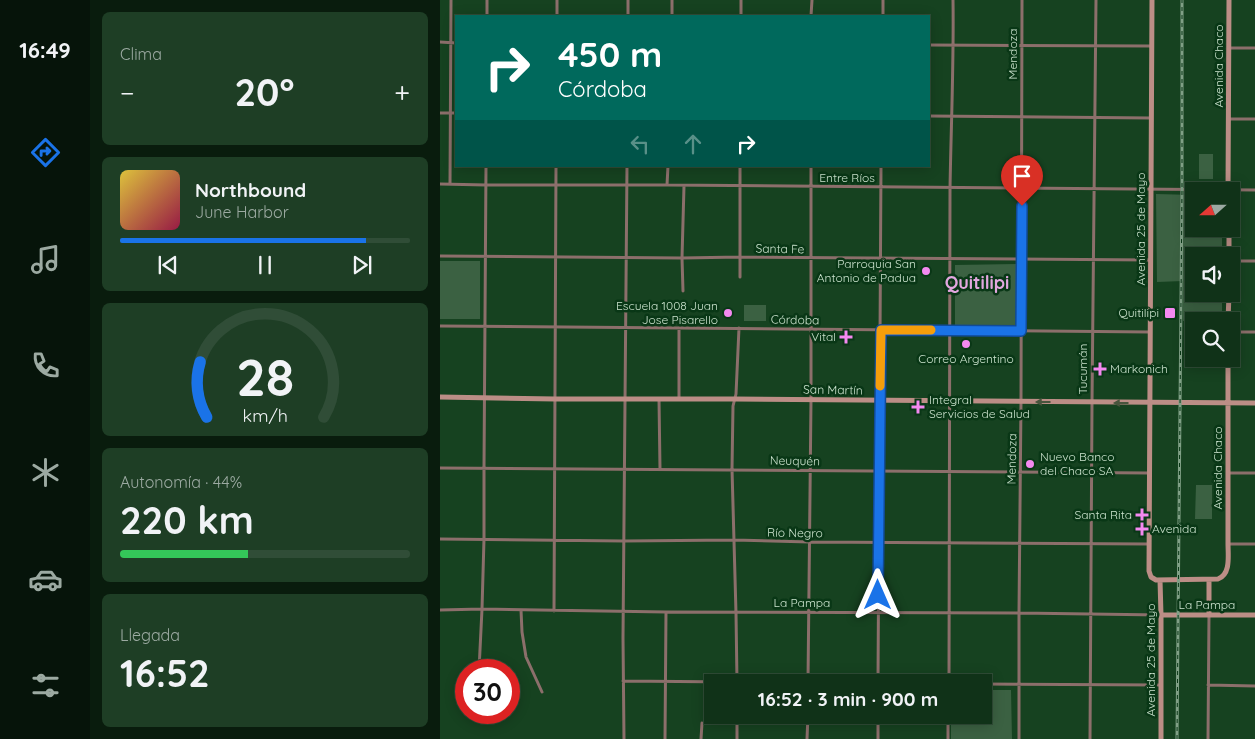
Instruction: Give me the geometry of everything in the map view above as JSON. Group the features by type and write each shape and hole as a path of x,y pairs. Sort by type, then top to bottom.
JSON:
{"street":[{"path":"450,184 451,0"},
{"path":"486,0 487,15"},
{"path":"557,0 557,15"},
{"path":"628,0 628,15"},
{"path":"672,0 672,15"},
{"path":"741,0 741,15"},
{"path":"812,0 812,15"},
{"path":"883,0 883,15"},
{"path":"948,674 952,0"},
{"name":"Mendoza","path":"1019,739 1022,0"},
{"name":"Tucumán","path":"1090,739 1096,0"},
{"name":"Avenida 25 de Mayo","path":"1152,0 1149,571 1151,577 1160,580 1161,739"},
{"name":"Avenida Chaco","path":"1228,182 1229,0"},
{"path":"440,42 455,43"},
{"path":"930,45 1151,46"},
{"path":"1229,48 1255,48"},
{"path":"440,113 455,114"},
{"path":"930,116 1151,118"},
{"path":"1228,119 1255,119"},
{"path":"480,659 484,539 486,167"},
{"path":"554,611 556,167"},
{"path":"624,739 627,167"},
{"path":"667,185 668,167"},
{"path":"740,167 740,277"},
{"path":"808,674 811,167"},
{"path":"878,674 881,167"},
{"name":"Entre Ríos","path":"440,184 1185,190"},
{"path":"683,291 684,186"},
{"name":"Entre Ríos","path":"1240,191 1255,190"},
{"name":"Santa Fe","path":"440,256 1150,260"},
{"path":"1240,261 1255,261"},
{"name":"Córdoba","path":"440,326 1150,332"},
{"path":"679,328 679,399"},
{"path":"735,674 736,613 732,406 736,394 739,328"},
{"path":"1240,332 1255,332"},
{"name":"Avenida Chaco","path":"1209,580 1224,576 1227,570 1228,367"},
{"name":"San Martín","path":"440,397 625,400 735,399 1255,403"},
{"path":"659,400 660,470"},
{"name":"Neuquén","path":"440,468 1149,472"},
{"path":"1228,473 1255,473"},
{"name":"Río Negro","path":"440,539 1149,544"},
{"path":"1228,544 1255,544"},
{"path":"1160,580 1209,580 1208,739"},
{"name":"La Pampa","path":"440,610 1255,615"},
{"path":"521,610 526,657 542,692"},
{"path":"665,739 666,612"},
{"path":"623,681 704,682"},
{"path":"992,684 1161,685"},
{"path":"1208,685 1255,686"},
{"path":"701,739 702,723"},
{"path":"736,724 736,739"},
{"path":"808,724 808,739"},
{"path":"878,724 878,739"},
{"path":"948,724 948,739"}],"green space":[{"path":"1199,154 1213,154 1213,179 1199,179"},
{"path":"1156,194 1185,195 1185,238 1222,238 1222,247 1185,247 1185,302 1222,302 1222,312 1185,312 1185,321 1183,321 1183,281 1157,282"},
{"path":"440,261 480,261 480,319 440,319"},
{"path":"1016,264 1016,326 955,326 955,265"},
{"path":"744,305 766,305 766,321 744,321"},
{"path":"1196,485 1212,485 1212,519 1195,519"},
{"path":"992,690 1011,690 1012,739 951,739 951,724 992,724"}],"railway":[{"path":"1177,739 1182,0"}],"slow traffic":[{"path":"880,386 881,330 931,330"}],"place":[{"name":"Parroquia San Antonio de Padua","path":"926,271"},
{"name":"Escuela 1008 Juan Jose Pisarello","path":"728,313"},
{"name":"Quitilipi","path":"1170,313"},
{"name":"Vital","path":"846,337"},
{"name":"Correo Argentino","path":"966,344"},
{"name":"Markonich","path":"1100,369"},
{"name":"Integral Servicios de Salud","path":"918,407"},
{"name":"Nuevo Banco del Chaco SA","path":"1030,464"},
{"name":"Santa Rita","path":"1142,515"},
{"name":"Avenida","path":"1142,529"}],"district":[{"name":"Quitilipi","path":"977,283"}],"route":[{"path":"878,595 881,330 1021,331 1022,206"}]}
